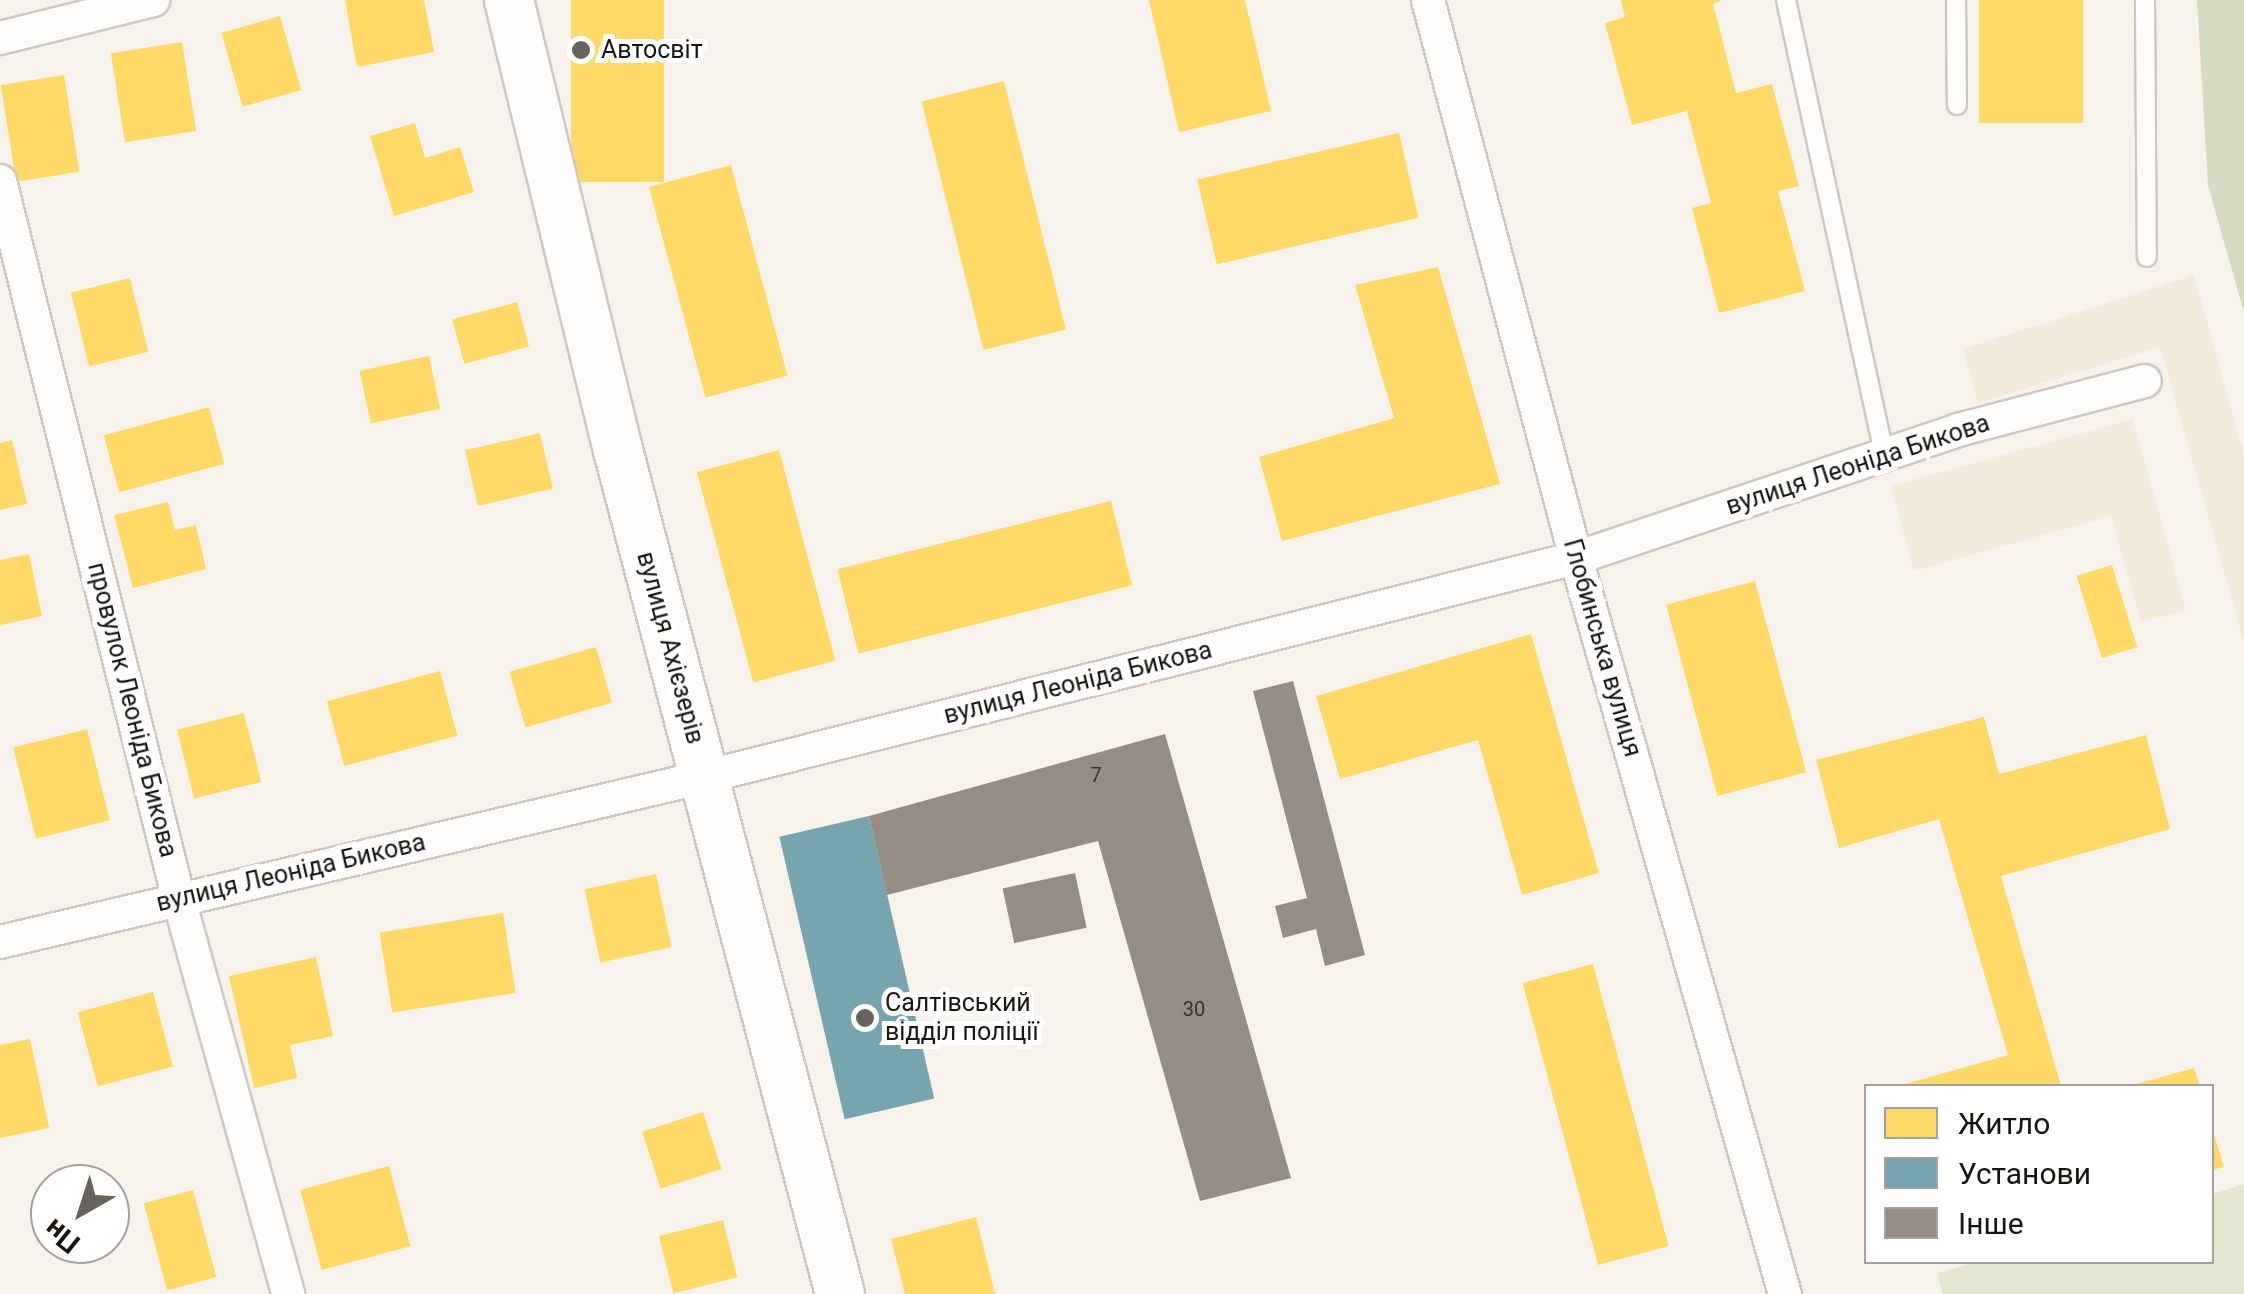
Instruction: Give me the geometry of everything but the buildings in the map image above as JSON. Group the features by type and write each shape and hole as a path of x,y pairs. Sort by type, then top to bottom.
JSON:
{"main road":[{"name":"вулиця Ахієзерів","path":"509,0 704,776 840,1294"}],"street":[{"path":"0,38 153,0"},
{"name":"Глобинська вулиця","path":"1428,0 1576,558 1784,1294"},
{"name":"провулок Леоніда Бикова","path":"0,181 179,900 288,1294"},
{"name":"вулиця Леоніда Бикова","path":"0,942 704,776 1576,558 1884,454 2145,381"}],"lane":[{"path":"1786,0 1884,454"},
{"path":"1956,0 1957,105"},
{"path":"2146,0 2146,257"}],"shaded area":[{"path":"2194,275 2244,455 2244,642 2160,347 1978,403 1963,349"},
{"path":"2133,419 2186,610 2141,622 2111,516 1914,571 1891,486"}],"green space":[{"path":"2197,0 2244,0 2244,313 2208,185"},
{"path":"2244,1184 2244,1294 1943,1294 1937,1273 1969,1264 2214,1264 2214,1193"}],"place":[{"name":"Автосвіт","path":"581,50"},
{"name":"Салтівський відділ поліції","path":"865,1018"}]}
